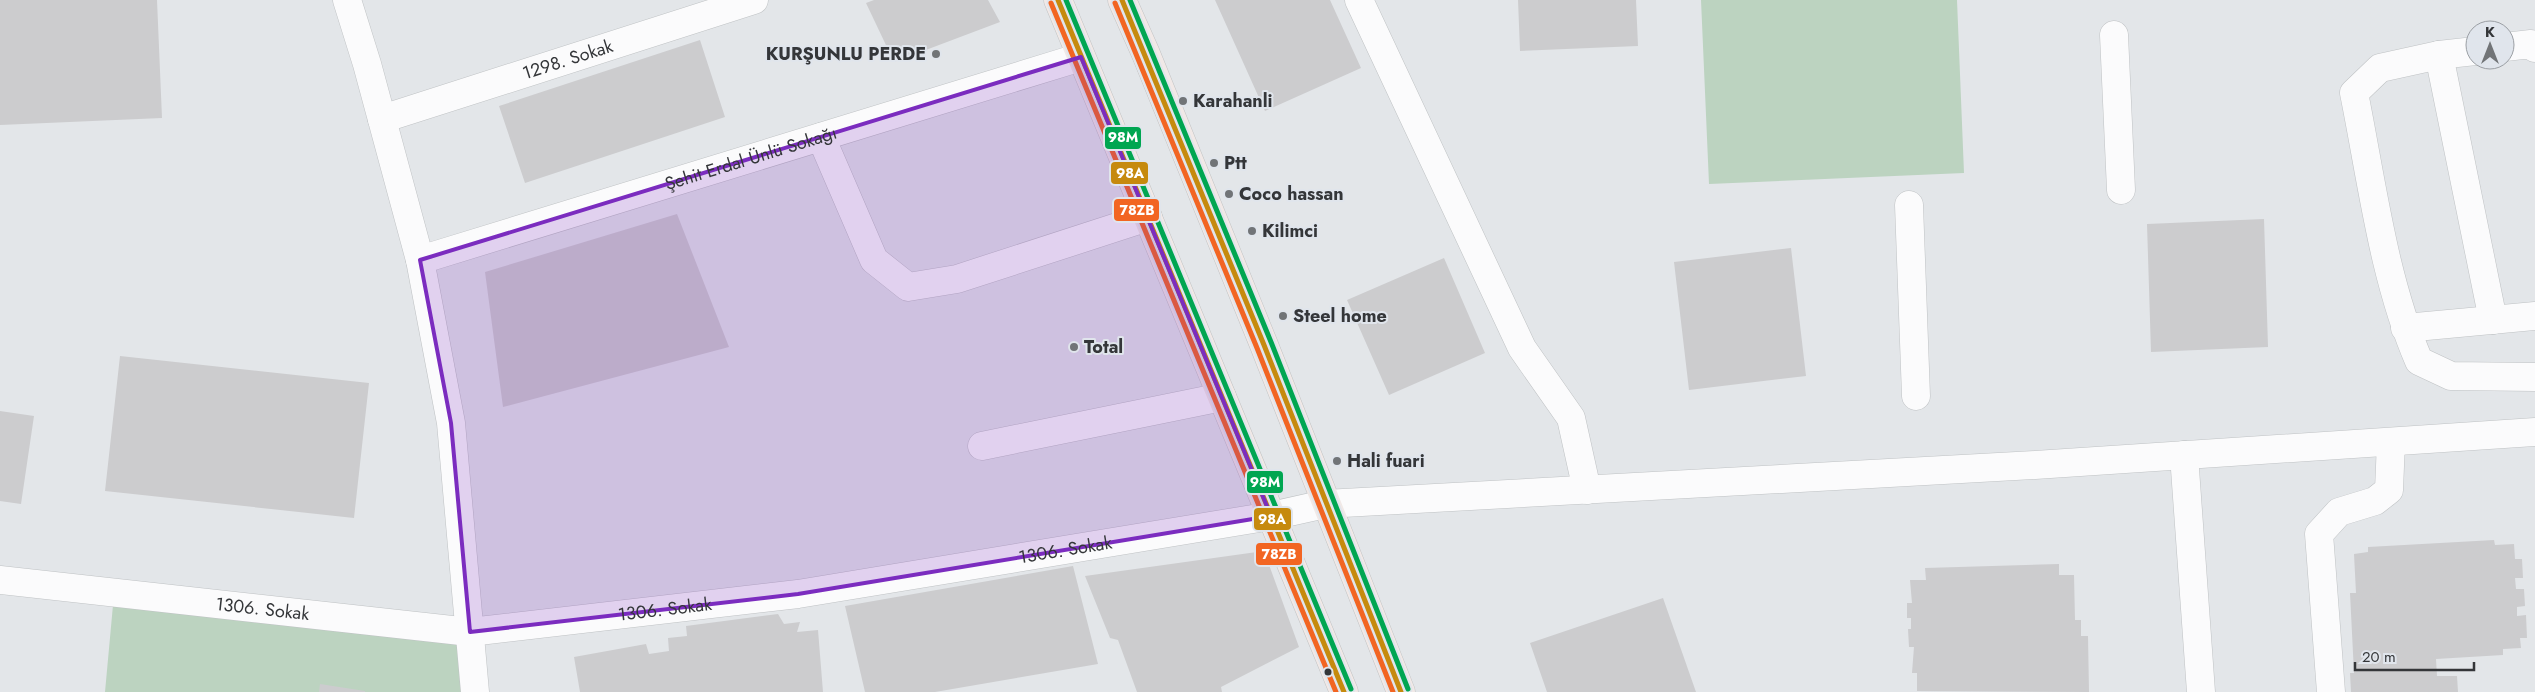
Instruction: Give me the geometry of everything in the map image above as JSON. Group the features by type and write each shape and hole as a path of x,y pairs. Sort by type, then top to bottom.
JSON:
{"main road":[{"path":"1058,0 1344,692"},
{"path":"1122,0 1150,63 1401,692"}],"street":[{"path":"347,0 382,119 420,260 451,423 475,692"},
{"name":"1298. Sokak","path":"382,119 754,0"},
{"path":"1359,0 1522,348 1571,418 1587,490"},
{"path":"2114,35 2121,190"},
{"path":"2515,46 2531,44 2535,48"},
{"path":"2465,52 2439,55 2380,68 2354,93 2382,237 2405,328 2419,361 2451,376 2535,377"},
{"path":"2439,55 2493,320"},
{"name":"Şehit Erdal Ünlü Sokağı","path":"420,260 1081,56"},
{"path":"821,137 874,260 908,287 957,279 1148,218"},
{"path":"1909,205 1916,396"},
{"path":"2405,328 2535,316"},
{"path":"982,446 1222,397"},
{"name":"1306. Sokak","path":"0,580 470,632 798,594 1271,516 1325,504 2184,455 2535,432"},
{"path":"2331,692 2319,534 2339,512 2375,501 2389,490 2391,442"},
{"path":"2184,455 2201,692"}],"highlighted area":[{"path":"1081,57 1271,516 798,594 470,632 451,423 420,260"}],"green space":[{"path":"1701,0 1957,0 1964,173 1709,184"},
{"path":"113,605 466,645 466,692 105,692"}],"building":[{"path":"0,0 157,0 162,118 0,125"},
{"path":"874,0 988,0 1000,22 894,62 866,3"},
{"path":"1215,0 1330,0 1361,68 1265,111"},
{"path":"1518,0 1636,0 1638,46 1520,51"},
{"path":"700,40 725,117 525,183 499,106"},
{"path":"677,214 729,347 503,407 485,272"},
{"path":"2264,219 2268,347 2151,352 2147,224"},
{"path":"1791,248 1806,376 1689,390 1674,262"},
{"path":"1444,258 1485,353 1389,395 1347,300"},
{"path":"120,356 369,383 354,518 105,491"},
{"path":"0,411 34,416 21,504 0,501"},
{"path":"2494,540 2495,545 2514,544 2515,559 2522,559 2523,578 2515,578 2516,589 2524,589 2525,606 2517,607 2517,616 2526,615 2527,638 2520,638 2521,648 2503,649 2503,655 2436,659 2437,676 2457,676 2458,692 2351,692 2350,673 2354,673 2350,593 2356,593 2354,554 2368,552 2368,547"},
{"path":"1264,551 1299,647 1221,687 1222,692 1137,692 1118,640 1110,638 1085,576"},
{"path":"2059,564 2059,575 2074,575 2075,620 2081,620 2081,636 2088,636 2089,692 1917,691 1917,673 1912,673 1914,647 1909,647 1908,629 1911,629 1911,618 1907,618 1907,603 1912,603 1910,580 1926,580 1925,568"},
{"path":"1073,566 1098,664 935,692 865,692 845,606"},
{"path":"1663,598 1696,692 1547,692 1530,643"},
{"path":"778,614 784,624 800,622 797,632 818,630 823,692 580,692 574,657 646,644 649,654 669,651 668,638 687,636 686,626"},
{"path":"320,684 365,691 365,692 319,692"}],"transit line":[{"name":"98A","path":"1058,0 1344,692"},
{"name":"98M","path":"1066,0 1351,689"},
{"name":"98A","path":"1122,0 1264,345 1401,692"},
{"name":"98M","path":"1130,0 1271,342 1408,689"},
{"name":"78ZB","path":"1051,3 1336,692"},
{"name":"78ZB","path":"1115,3 1257,348 1393,692"}],"place":[{"name":"KURŞUNLU PERDE","path":"936,54"},
{"name":"Karahanli","path":"1183,101"},
{"name":"Ptt","path":"1214,163"},
{"name":"Coco hassan","path":"1229,194"},
{"name":"Kilimci","path":"1252,231"},
{"name":"Steel home","path":"1283,316"},
{"name":"Total","path":"1074,347"},
{"name":"Hali fuari","path":"1337,461"}]}
